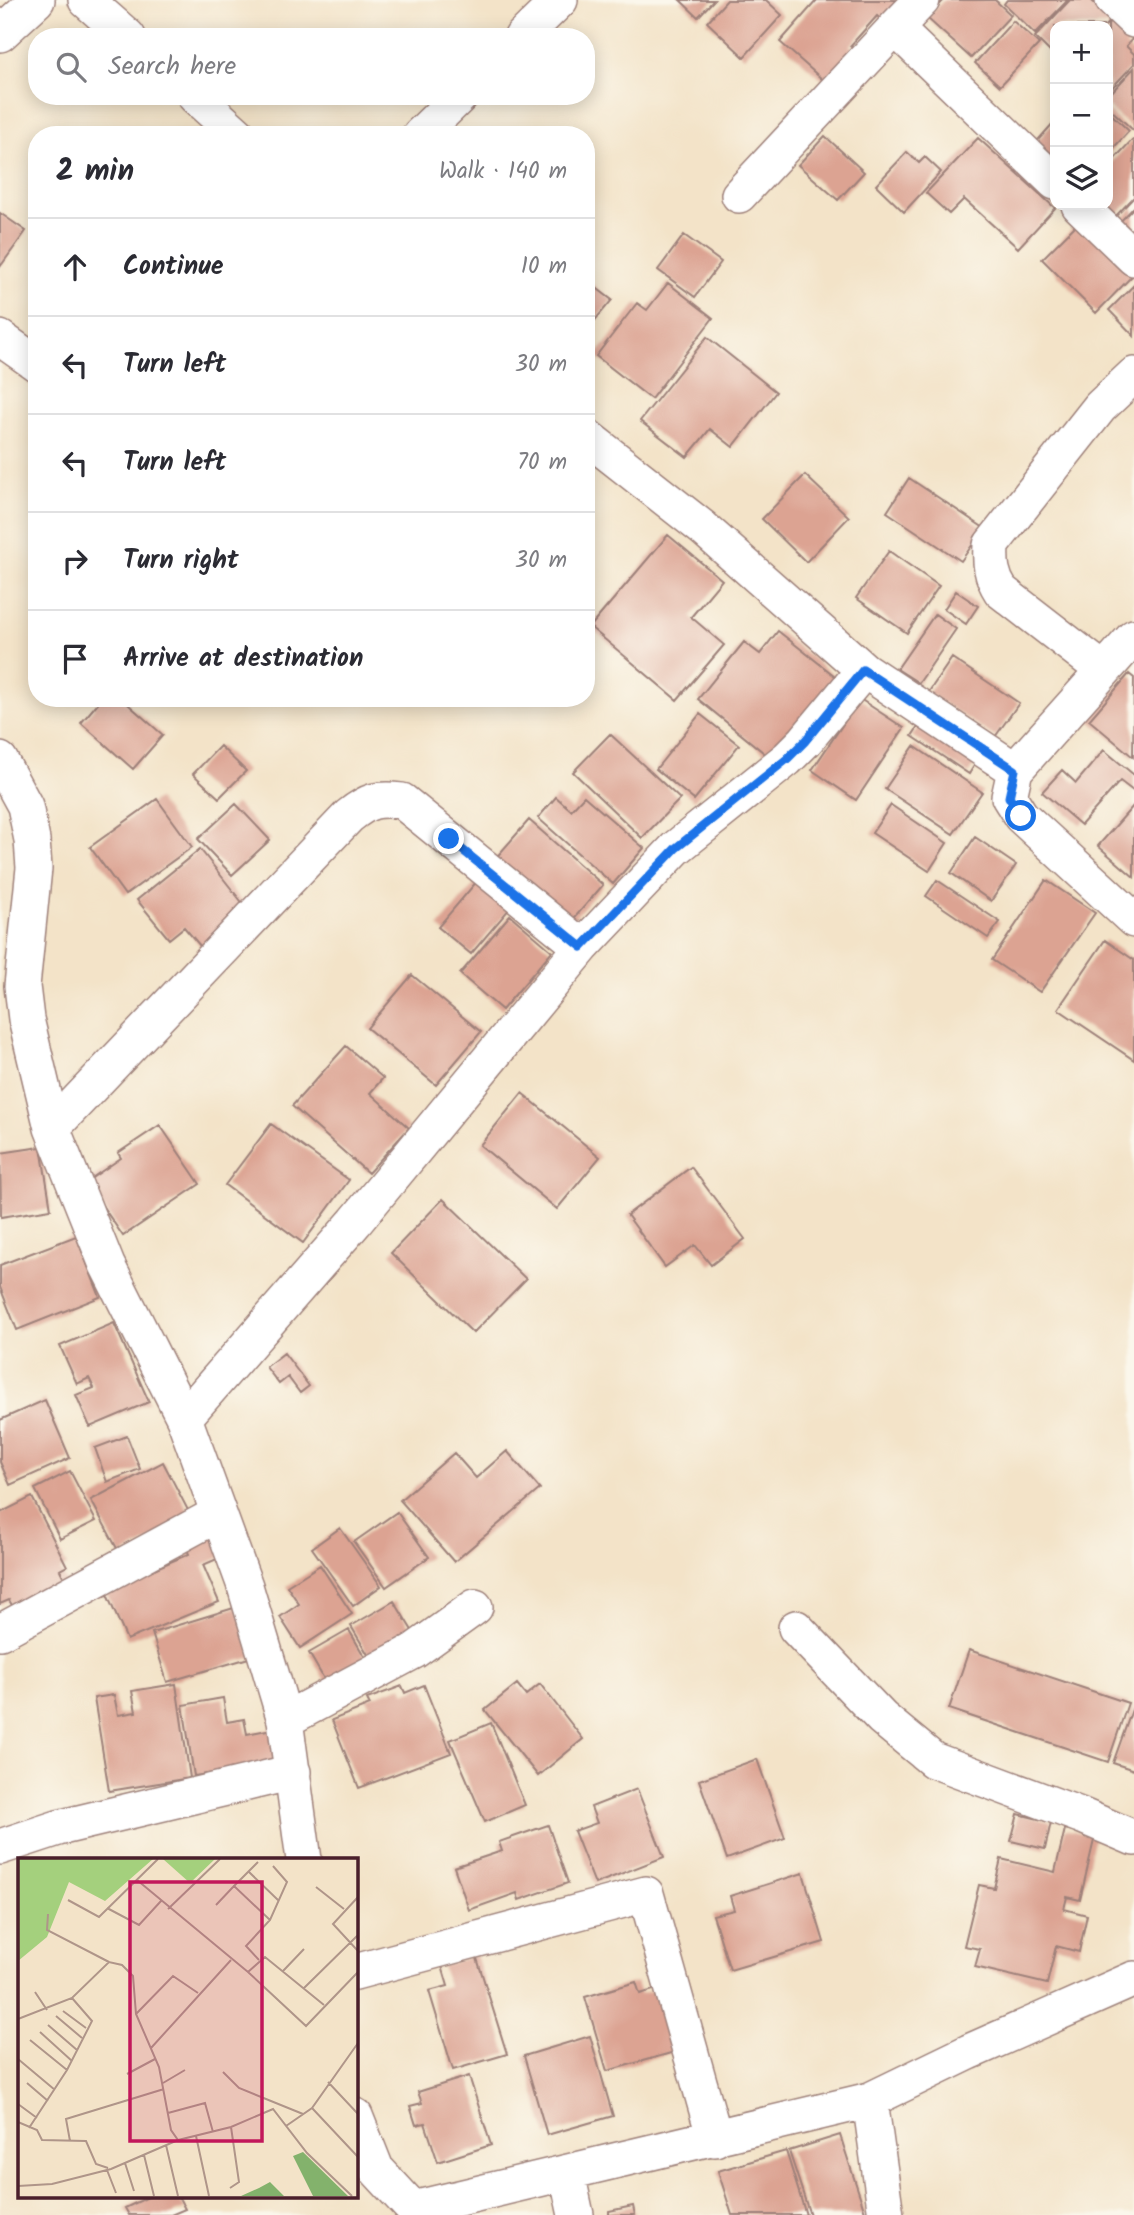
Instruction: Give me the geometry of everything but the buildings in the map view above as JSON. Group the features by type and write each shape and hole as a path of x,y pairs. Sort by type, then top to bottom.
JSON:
{"street":[{"path":"0,34 37,0"},
{"path":"86,0 118,28"},
{"path":"531,28 560,0"},
{"path":"739,195 922,0"},
{"path":"1113,0 1134,20"},
{"path":"895,27 1050,177"},
{"path":"205,105 228,126"},
{"path":"429,126 451,105"},
{"path":"1084,210 1134,258"},
{"path":"0,338 28,358"},
{"path":"1103,670 1001,591 993,580 991,545 1100,407 1134,375"},
{"path":"595,443 703,528 863,670 1015,770"},
{"path":"1134,637 1015,770 1009,797 1021,816 1134,920"},
{"path":"184,1418 355,1222 582,947 676,848 769,775 796,750 863,670"},
{"path":"0,760 25,806 32,841 34,868 22,986 26,1019 52,1128 107,1265 184,1418 245,1586 285,1720 304,1858"},
{"path":"52,1128 349,816 367,803 383,799 402,801 582,947"},
{"path":"0,1632 218,1514"},
{"path":"285,1720 414,1651 475,1607"},
{"path":"796,1628 882,1718 933,1760 1134,1838"},
{"path":"0,1847 58,1828 293,1772"},
{"path":"357,1971 646,1894 715,2139"},
{"path":"357,2121 376,2169 407,2212 870,2100 969,2052 1134,1979"},
{"path":"870,2100 886,2215"},
{"path":"567,2173 576,2215"}],"route":[{"path":"449,839 582,947 676,848 787,759 863,670 1015,770 1009,797 1021,816"}]}
